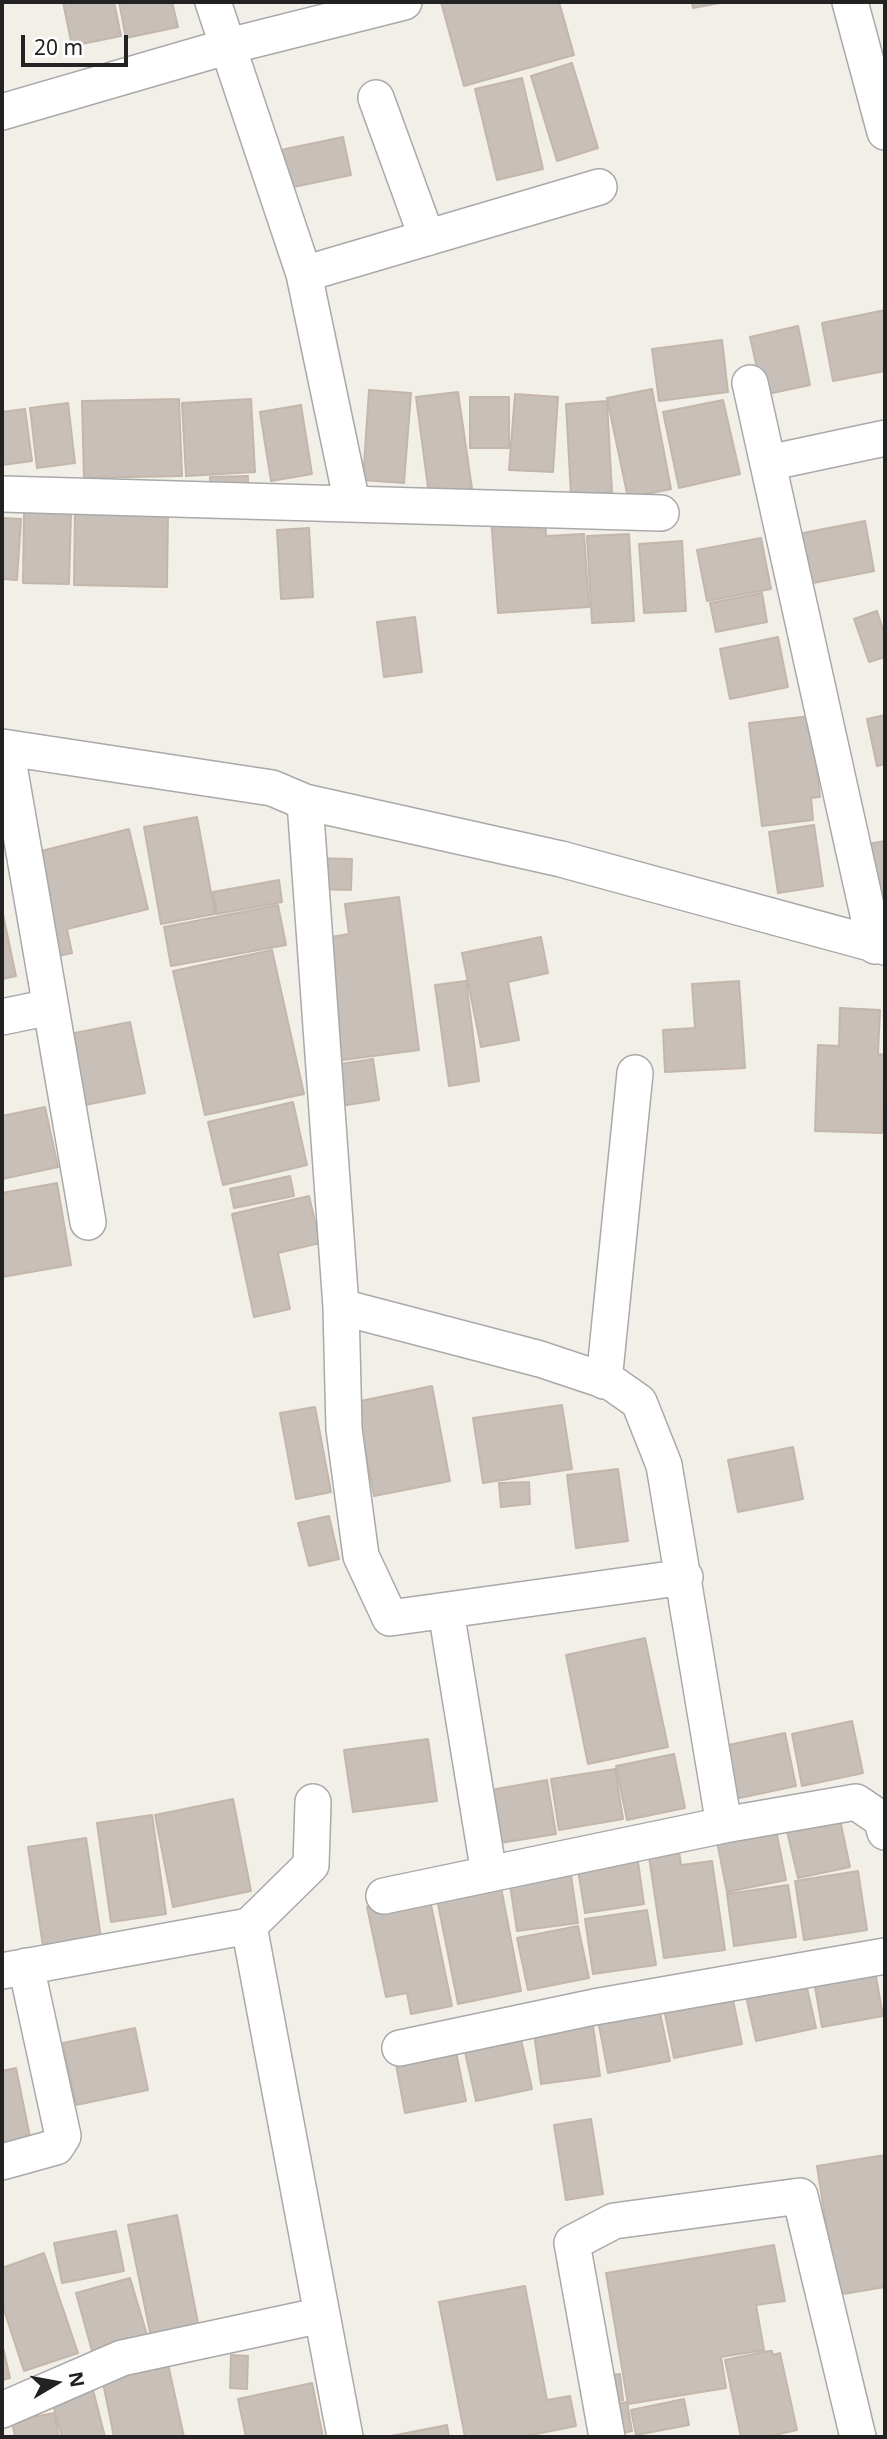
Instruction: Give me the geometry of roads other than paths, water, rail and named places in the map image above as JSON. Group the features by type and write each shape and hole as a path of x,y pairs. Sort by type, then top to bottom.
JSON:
{"street":[{"path":"213,2 304,274 352,503"},
{"path":"2,112 229,47 404,2"},
{"path":"850,2 884,120"},
{"path":"376,98 427,238"},
{"path":"304,274 599,187"},
{"path":"88,1222 4,747 272,788 305,802 561,859 880,946 750,383"},
{"path":"768,463 885,438"},
{"path":"2,494 661,513"},
{"path":"305,802 341,1307 344,1429 361,1556 390,1618 685,1577"},
{"path":"2,1017 50,1007"},
{"path":"604,1381 635,1073"},
{"path":"341,1307 540,1359 604,1381 639,1402 664,1465 685,1577 723,1825"},
{"path":"446,1611 489,1874"},
{"path":"2,2162 56,2147 63,2136 14,1968 249,1926 311,1865 313,1802"},
{"path":"384,1896 723,1825 856,1802 881,1819 885,1832"},
{"path":"249,1926 345,2437"},
{"path":"400,2048 594,2007 885,1956"},
{"path":"607,2437 572,2243 614,2221 800,2196 858,2437"},
{"path":"2,2410 121,2358 322,2315"}]}
